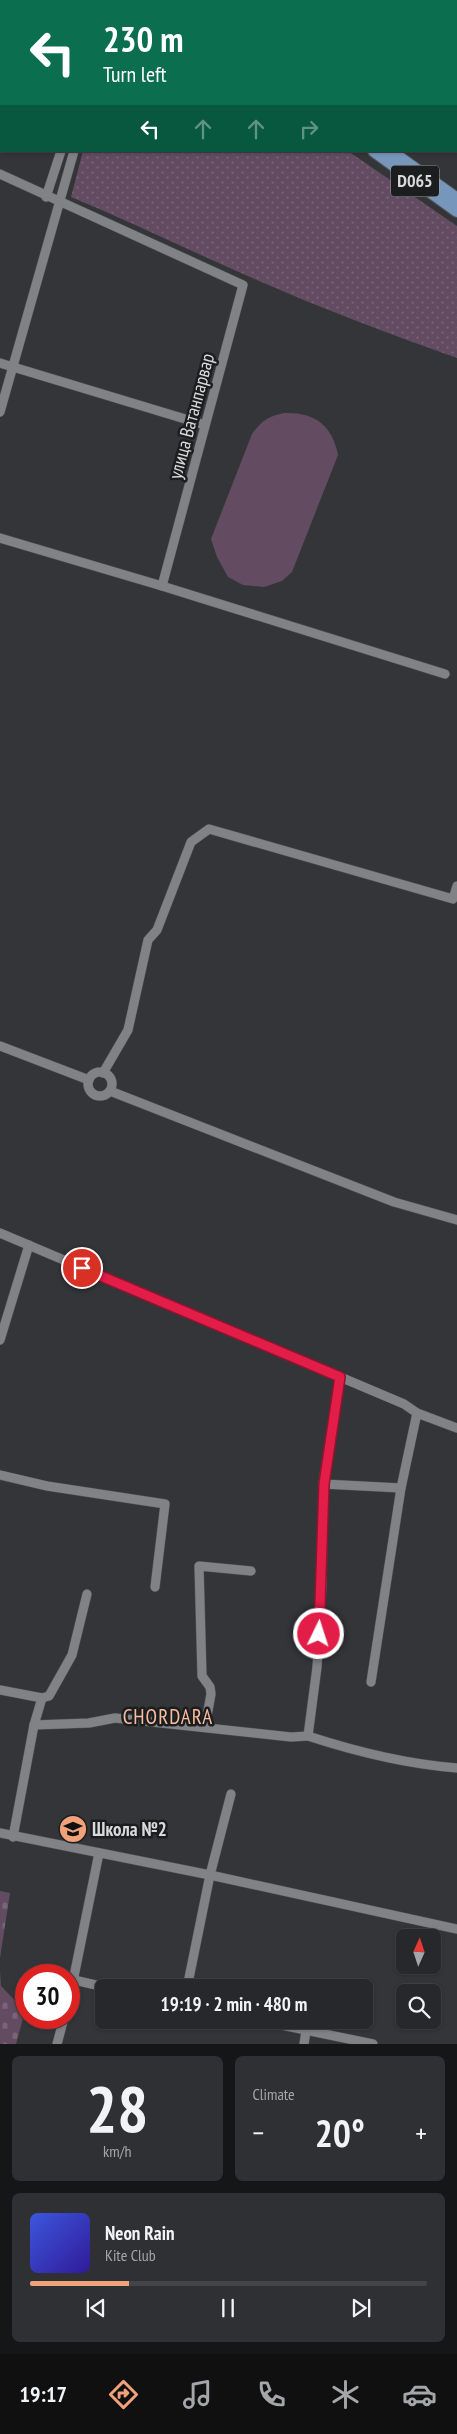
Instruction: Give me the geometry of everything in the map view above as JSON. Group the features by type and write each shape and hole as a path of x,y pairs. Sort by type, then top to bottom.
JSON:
{"main road":[{"name":"D065","path":"375,152 457,211"},
{"name":"D065","path":"391,152 457,199"}],"street":[{"path":"46,197 61,152"},
{"path":"0,412 11,366 74,152"},
{"name":"улица Ватанпарвар","path":"0,174 46,197 242,285 162,586"},
{"path":"0,363 205,426"},
{"path":"0,538 445,674"},
{"path":"103,1073 128,1030 148,940 158,930 191,842 210,829 453,899 457,886"},
{"path":"0,1046 89,1080"},
{"path":"96,1073 103,1073 111,1080 110,1090 104,1095 93,1094 89,1087 89,1080 96,1073"},
{"path":"110,1090 394,1202 457,1220"},
{"path":"0,1233 404,1404 417,1414 457,1428"},
{"path":"0,1340 28,1245"},
{"path":"308,1736 317,1667 322,1593 324,1484 340,1377"},
{"path":"371,1682 401,1488 417,1414"},
{"path":"0,1475 47,1486 165,1504 155,1587"},
{"path":"324,1484 401,1488"},
{"path":"205,1728 211,1694 210,1687 202,1676 199,1566 251,1571"},
{"path":"0,1690 42,1698 49,1696 72,1655 87,1594"},
{"path":"13,1837 34,1725 42,1698"},
{"path":"34,1725 89,1723 115,1718 291,1737 308,1736 358,1752 426,1765 457,1768"},
{"path":"189,1979 210,1875 231,1794"},
{"path":"0,1833 210,1875 457,1929"},
{"path":"77,1964 99,1853"},
{"path":"80,1981 95,1985"},
{"path":"57,2044 61,2029"},
{"path":"297,2029 373,2044"},
{"path":"304,2044 306,2031"}],"green space":[{"path":"83,152 349,152 457,226 457,358 294,296 71,197"},
{"path":"284,413 305,415 320,422 331,436 338,455 292,572 282,581 264,587 243,585 228,577 217,557 211,539 252,434 266,420"},
{"path":"0,1891 10,1893 0,1958"},
{"path":"0,1971 1,1986 15,2001 15,2029 20,2029 16,2044 0,2044"}],"place":[{"name":"Школа №2","path":"73,1829"}],"district":[{"name":"CHORDARA","path":"168,1717"}],"route":[{"path":"82,1268 340,1377 324,1484 319,1634"}]}
